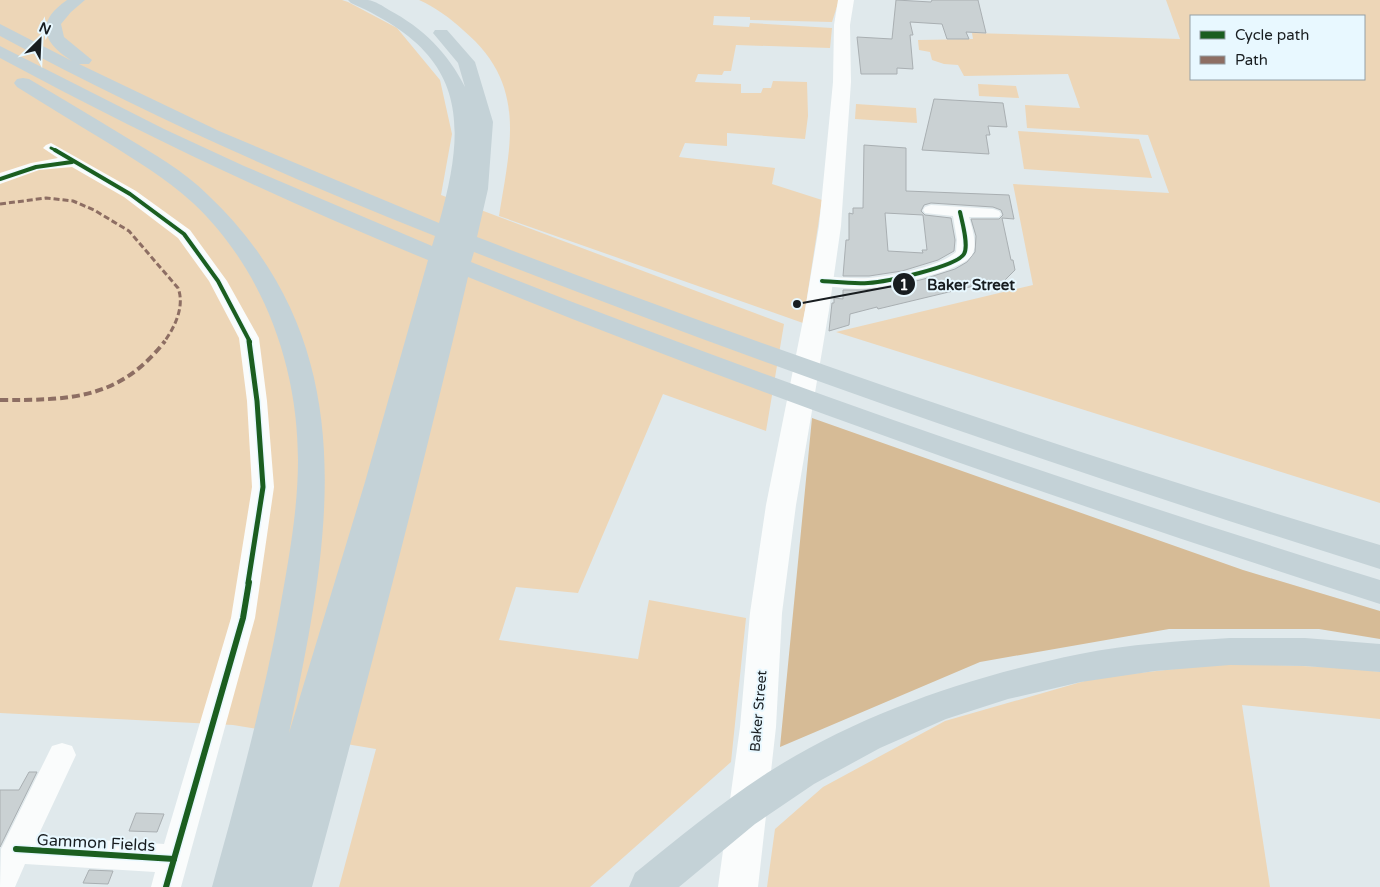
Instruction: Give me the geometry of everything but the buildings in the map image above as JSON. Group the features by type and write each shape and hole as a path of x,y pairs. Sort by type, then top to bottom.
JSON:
{"highway":[{"path":"77,0 61,11 52,23 54,38 62,47 224,140"},
{"path":"260,887 321,686 416,349 454,208 464,147 463,112 460,98 454,81 439,56 404,24 356,0"},
{"path":"292,887 346,698 419,427 478,189 484,122 466,62 443,35 406,8 390,0"},
{"path":"0,29 55,59 224,140 412,220 509,258 757,352 863,389 1174,493 1380,557"},
{"path":"0,51 175,141 404,243 505,284 860,418 1175,526 1380,592"},
{"path":"0,69 138,151 180,180 215,212 245,246 271,289 284,315 301,369 310,433 311,469 310,510 305,552 282,685 232,887"},
{"path":"649,887 690,852 754,803 800,772 891,726 941,705 989,688 1096,664 1202,652 1308,652 1380,658"}],"main road":[{"name":"Baker Street","path":"738,887 758,727 766,613 780,506 822,281 830,226 842,82 842,25 846,0"}],"street":[{"path":"51,148 130,194 184,234 218,281 249,338 257,401 262,487 243,618 166,887"},
{"path":"0,179 32,166 52,162 76,162"},
{"path":"931,210 993,214"},
{"path":"822,281 872,283 945,266 957,260 964,254 965,247 960,212"},
{"name":"Gammon Fields","path":"0,885 62,755"},
{"name":"Gammon Fields","path":"16,850 174,859"}],"shaded area":[{"path":"0,0 342,0 348,2 397,28 440,80 452,134 441,195 784,324 766,431 663,394 578,593 516,587 499,640 638,659 649,600 746,618 731,762 590,887 339,887 376,749 233,725 0,713"},
{"path":"419,0 839,0 832,22 750,20 750,17 714,16 713,25 749,27 750,23 832,28 830,48 736,45 731,71 724,71 722,75 698,74 695,82 741,84 741,93 761,93 763,88 771,88 773,81 807,82 808,116 805,139 727,133 727,146 685,143 679,157 775,168 772,184 822,200 803,323 499,216 510,139 510,115 506,93 497,71 483,50 453,21 437,9"},
{"path":"1166,0 1380,0 1380,503 836,332 1033,285 1013,184 1169,193 1148,135 1027,128 1025,105 1080,108 1068,74 964,76 958,65 944,64 932,60 930,52 919,50 918,40 973,39 972,33 1180,39"},
{"path":"978,84 1016,86 1019,98 979,96"},
{"path":"856,104 916,108 917,123 855,119"},
{"path":"1018,131 1139,139 1152,178 1024,169"},
{"path":"812,418 1243,570 1380,611 1380,639 1319,629 1169,629 980,662 780,747"},
{"path":"1227,663 1351,668 1380,672 1380,719 1242,705 1270,887 767,887 775,829 823,787 945,721 1095,678"}],"marked path":[{"path":"0,204 46,198 73,201 94,210 129,231 178,288 181,299 172,330 151,359 133,374 114,385 93,393 71,397 0,400"}],"cycle path":[{"path":"51,148 130,194 184,234 218,281 249,338 257,401 263,487 243,618 166,887"},
{"path":"0,179 36,167 53,163 72,162"},
{"path":"822,281 877,282 919,273 959,259 965,250 960,212"},
{"path":"16,849 174,859"}],"place":[{"name":"Baker Street","path":"797,304"}]}
